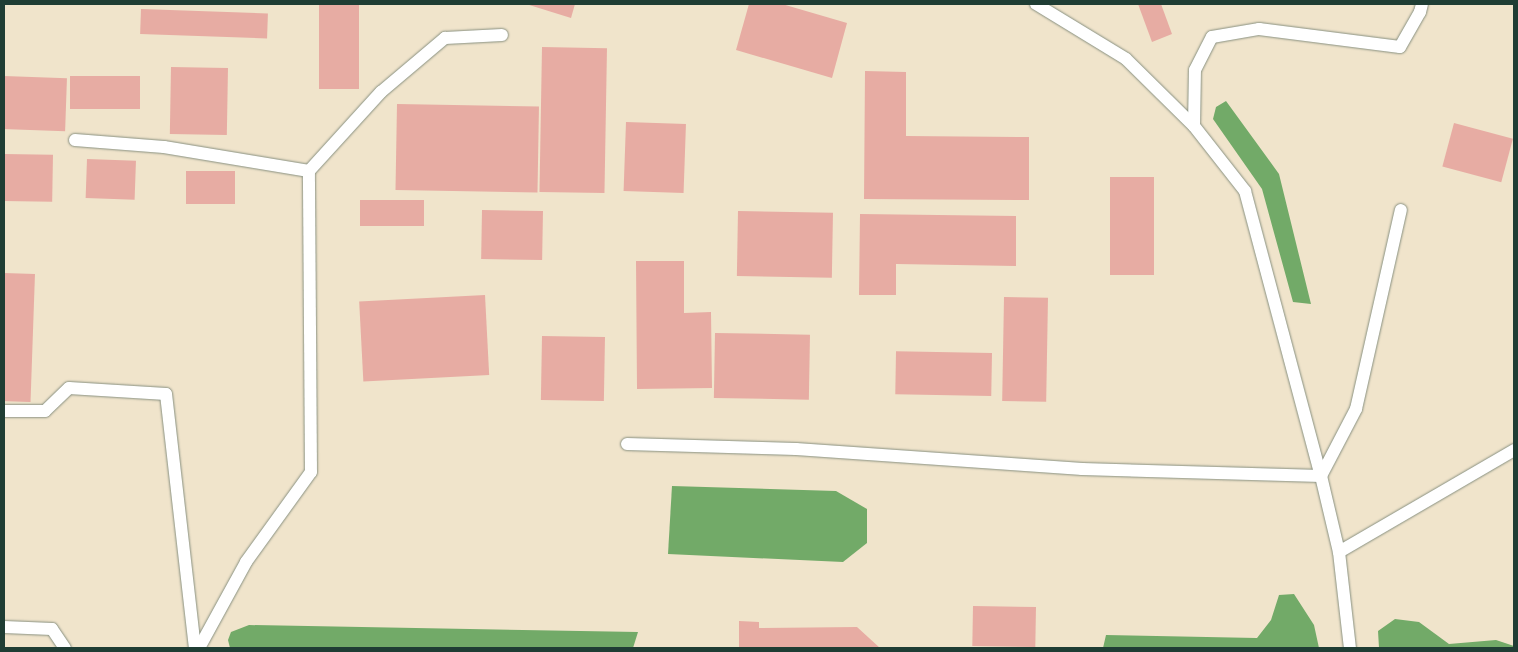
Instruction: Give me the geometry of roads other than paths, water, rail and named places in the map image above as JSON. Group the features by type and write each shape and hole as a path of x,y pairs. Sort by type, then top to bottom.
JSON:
{"lane":[{"path":"1036,4 1126,59 1194,126 1245,191 1322,476 1339,552 1350,648"},
{"path":"1194,126 1195,70 1212,37 1259,30 1400,47 1420,12 1422,4"},
{"path":"199,648 246,562 311,472 309,171 381,92 445,38 502,35"},
{"path":"75,140 164,147 309,171"},
{"path":"1322,476 1356,409 1401,210"},
{"path":"4,411 45,412 69,388 166,394 195,648"},
{"path":"627,444 796,449 1082,469 1322,476"},
{"path":"1339,552 1514,450"},
{"path":"4,627 52,629 65,648"}]}
